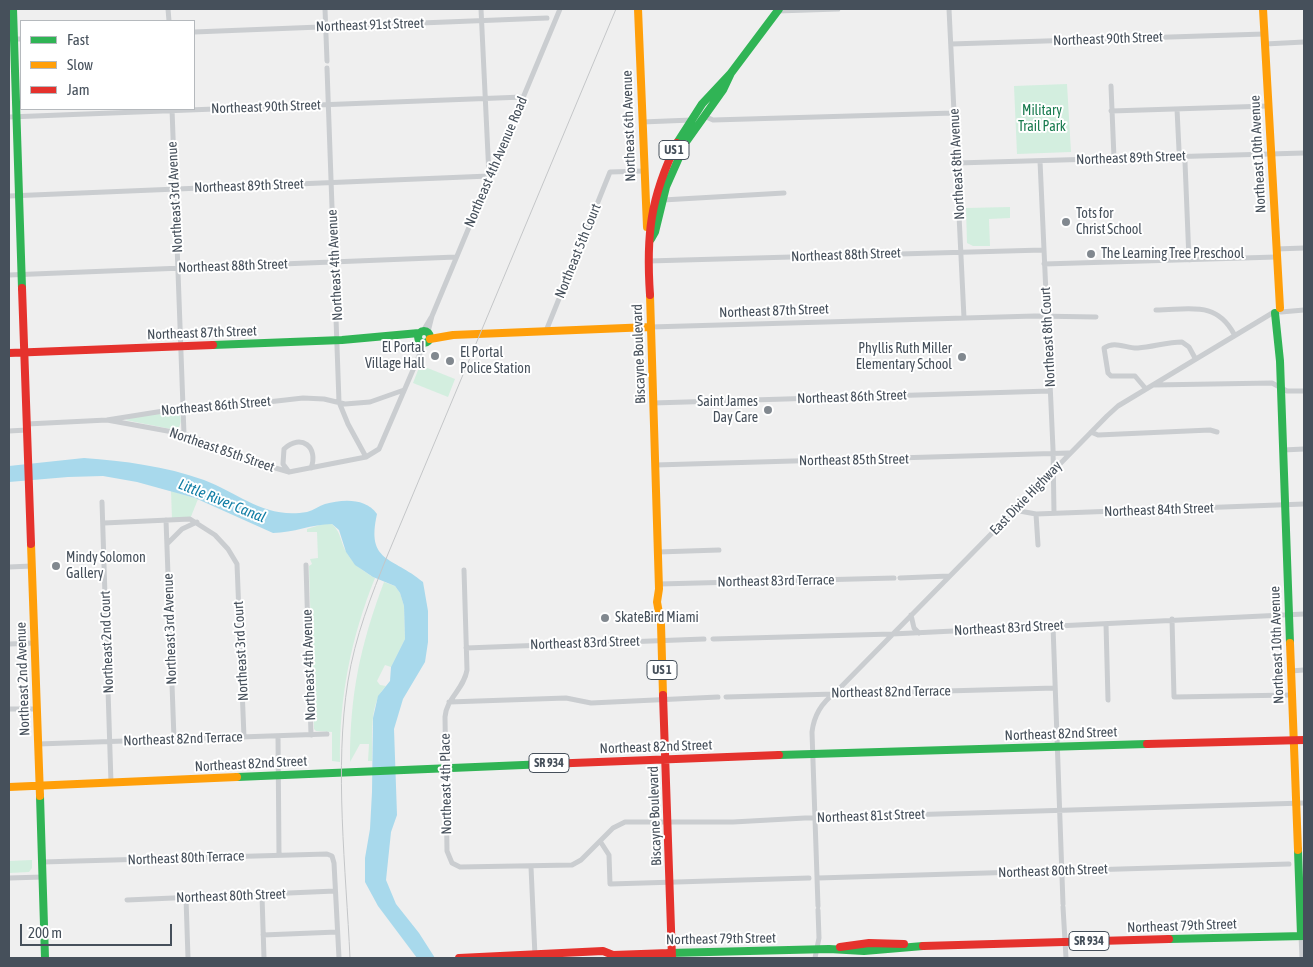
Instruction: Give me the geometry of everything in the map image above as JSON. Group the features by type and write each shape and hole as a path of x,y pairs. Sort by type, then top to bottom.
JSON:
{"main road":[{"name":"Northeast 2nd Avenue","path":"13,9 15,39 13,117 20,196 45,958"},
{"name":"Northeast 6th Avenue","path":"638,9 645,206 649,242"},
{"name":"Northeast 10th Avenue","path":"1263,9 1278,311 1292,740 1295,804 1301,864 1303,934"},
{"name":"Biscayne Boulevard","path":"649,242 655,232 662,200 677,160 704,116 723,90 731,73 778,10"},
{"name":"Biscayne Boulevard","path":"672,956 660,613 663,602 659,586 656,490 652,476 655,465 648,261 649,224 659,186 672,154 692,120 717,85 731,73"},
{"name":"Northeast 87th Street","path":"9,353 650,327"},
{"name":"Northeast 82nd Street","path":"9,787 666,758 1304,740"},
{"name":"Northeast 79th Street","path":"459,958 535,956 603,951 610,956 672,956 817,949 864,951 914,946 1303,934"}],"street":[{"name":"Northeast 4th Avenue","path":"325,9 339,402 348,424 366,456"},
{"path":"481,9 489,176"},
{"name":"Northeast 4th Avenue Road","path":"366,456 379,449 419,354 424,336 489,176 560,9"},
{"path":"778,10 838,9"},
{"name":"Northeast 8th Avenue","path":"949,9 964,318"},
{"name":"Northeast 91st Street","path":"195,32 547,18"},
{"name":"Northeast 90th Street","path":"951,44 1264,34"},
{"path":"1264,44 1304,42"},
{"path":"1111,86 1114,158"},
{"name":"Northeast 90th Street","path":"195,109 523,97"},
{"path":"1111,111 1268,106"},
{"path":"1177,109 1179,150 1185,162 1189,260"},
{"name":"Northeast 90th Street","path":"13,117 172,110"},
{"name":"Northeast 3rd Avenue","path":"172,110 184,434"},
{"path":"704,116 713,120 954,113"},
{"path":"642,122 692,120"},
{"name":"Northeast 89th Street","path":"957,164 1304,153"},
{"name":"Northeast 8th Court","path":"1040,161 1054,513"},
{"name":"Northeast 5th Court","path":"546,331 610,172 644,171"},
{"name":"Northeast 89th Street","path":"9,196 489,176"},
{"path":"662,200 784,193"},
{"path":"1044,264 1189,260 1275,253 1304,248"},
{"name":"Northeast 88th Street","path":"648,261 1043,250"},
{"name":"Northeast 88th Street","path":"9,275 456,257"},
{"path":"1156,310 1201,309 1213,312 1227,321 1234,334"},
{"path":"1278,311 1304,310"},
{"name":"East Dixie Highway","path":"813,754 813,725 824,701 835,693 1118,406 1234,334 1278,311"},
{"name":"Northeast 87th Street","path":"650,327 1047,316 1096,317"},
{"path":"1146,389 1135,376 1112,376 1108,373 1104,348 1107,345 1126,345 1136,348 1182,342 1189,347 1195,358"},
{"path":"1153,385 1272,383 1287,391 1304,391"},
{"name":"Northeast 86th Street","path":"9,431 27,427 107,420 183,408 224,407 303,398 345,404 370,402 404,390"},
{"name":"Northeast 86th Street","path":"653,403 1050,391"},
{"name":"Northeast 85th Street","path":"107,420 184,434 265,465 289,472 366,456"},
{"path":"1092,432 1098,435 1210,430 1217,432"},
{"path":"289,472 283,464 284,449 290,444 298,442 309,446 313,451 314,460 311,468"},
{"path":"1283,450 1304,449"},
{"name":"Northeast 85th Street","path":"655,465 1053,455 1070,453"},
{"name":"Northeast 2nd Court","path":"102,502 111,783"},
{"name":"Northeast 84th Street","path":"1014,510 1036,514 1304,504"},
{"path":"1036,514 1038,545"},
{"path":"104,523 190,519 197,522"},
{"name":"Northeast 3rd Avenue","path":"166,520 174,739"},
{"path":"167,544 182,529 197,522"},
{"name":"Northeast 3rd Court","path":"197,522 215,535 228,549 237,564 244,737"},
{"path":"658,552 719,550"},
{"path":"9,567 32,566"},
{"name":"Northeast 4th Avenue","path":"306,566 311,735"},
{"path":"449,702 465,678 464,570"},
{"name":"Northeast 83rd Terrace","path":"659,586 949,576"},
{"name":"Northeast 83rd Street","path":"713,639 919,633 1172,619 1304,614"},
{"path":"911,615 914,628 919,633"},
{"path":"1172,619 1174,697 1291,695"},
{"path":"1106,624 1108,700"},
{"path":"1053,626 1066,958"},
{"name":"Northeast 83rd Street","path":"466,648 704,639"},
{"path":"9,644 35,643"},
{"path":"1290,671 1304,670"},
{"name":"Northeast 82nd Terrace","path":"726,697 1055,688"},
{"path":"449,702 566,698 591,703 718,697"},
{"name":"Northeast 4th Place","path":"449,702 445,715 447,850 454,865"},
{"path":"9,709 37,709"},
{"name":"Northeast 82nd Terrace","path":"38,744 327,734"},
{"path":"278,736 279,855"},
{"path":"813,754 819,938 815,958"},
{"name":"Northeast 81st Street","path":"454,865 470,869 576,864 613,828 625,822 719,821 1304,803"},
{"path":"600,842 609,855 610,884 809,878"},
{"name":"Northeast 80th Terrace","path":"42,862 330,855 333,860 335,892"},
{"name":"Northeast 80th Street","path":"818,878 1289,864"},
{"path":"531,867 535,956"},
{"path":"9,878 43,877"},
{"path":"335,892 339,958"},
{"name":"Northeast 80th Street","path":"127,900 335,892"},
{"path":"262,896 264,958"},
{"path":"186,898 188,958"},
{"path":"263,935 337,932"},
{"name":"Northeast 10th Avenue","path":"1302,958 1303,934"}],"green space":[{"name":"Military Trail Park","path":"1067,84 1071,152 1017,154 1014,86"},
{"path":"1010,207 1010,218 989,219 990,246 973,246 967,243 966,208"},
{"path":"420,365 455,379 448,397 413,383"},
{"path":"178,411 181,421 176,430 125,420 143,415"},
{"path":"171,491 198,499 190,519 172,519"},
{"path":"323,524 332,524 338,531 352,561 375,578 359,623 348,668 340,738 340,762 332,761 332,732 316,731 314,729 309,566 312,564 310,559 318,558 317,532 307,532 307,529"},
{"path":"384,582 395,586 400,593 404,606 405,639 391,667 385,665 377,681 380,685 386,686 380,693 374,712 372,761 368,761 369,744 360,744 350,762 354,692 363,649"},
{"path":"32,860 32,868 29,872 9,873 9,861"}],"water":[{"name":"Little River Canal","path":"84,458 144,465 189,475 204,480 265,509 278,512 307,512 325,504 339,501 354,501 367,505 377,514 375,542 379,550 384,557 423,582 428,611 428,642 425,662 403,699 394,729 397,815 391,832 386,880 396,904 419,933 435,958 417,958 378,906 365,882 365,858 370,829 372,792 373,718 378,696 390,681 391,667 405,639 404,606 400,593 395,586 373,577 355,565 346,552 339,530 332,524 273,533 195,498 137,482 103,476 9,482 9,466"}],"railway":[{"path":"350,958 341,783 344,714 348,681 359,633 388,554 616,9"}],"traffic: fast":[{"path":"13,9 22,288"},
{"path":"651,239 655,232 666,187 686,142 723,90 731,73 779,9"},
{"path":"677,143 702,104 731,73"},
{"path":"1275,313 1280,361 1290,643"},
{"path":"424,331 430,337 424,343 418,337 424,331"},
{"path":"213,345 342,340 419,333"},
{"path":"779,755 1147,744"},
{"path":"237,777 547,764"},
{"path":"40,796 45,958"},
{"path":"1298,850 1301,935"},
{"path":"1169,939 1304,936"},
{"path":"669,953 829,949 864,951 923,946"}],"traffic: slow":[{"path":"638,9 647,227"},
{"path":"1263,9 1280,308"},
{"path":"650,295 659,589 657,602 661,624 663,695"},
{"path":"430,339 453,335 650,327"},
{"path":"31,544 40,796"},
{"path":"1290,643 1298,850"},
{"path":"9,787 237,777"}],"traffic: jam":[{"path":"650,295 649,254 652,218 661,182 677,143"},
{"path":"22,288 31,544"},
{"path":"9,353 213,345"},
{"path":"663,695 672,958"},
{"path":"1147,744 1304,740"},
{"path":"547,764 779,755"},
{"path":"923,946 1169,939"},
{"path":"840,947 869,943 904,944"},
{"path":"459,958 603,951 613,955 669,953"}],"place":[{"name":"Tots for Christ School","path":"1066,222"},
{"name":"The Learning Tree Preschool","path":"1091,254"},
{"name":"El Portal Village Hall","path":"435,356"},
{"name":"Phyllis Ruth Miller Elementary School","path":"962,357"},
{"name":"El Portal Police Station","path":"450,361"},
{"name":"Saint James Day Care","path":"768,410"},
{"name":"Mindy Solomon Gallery","path":"56,566"},
{"name":"SkateBird Miami","path":"605,618"}]}
